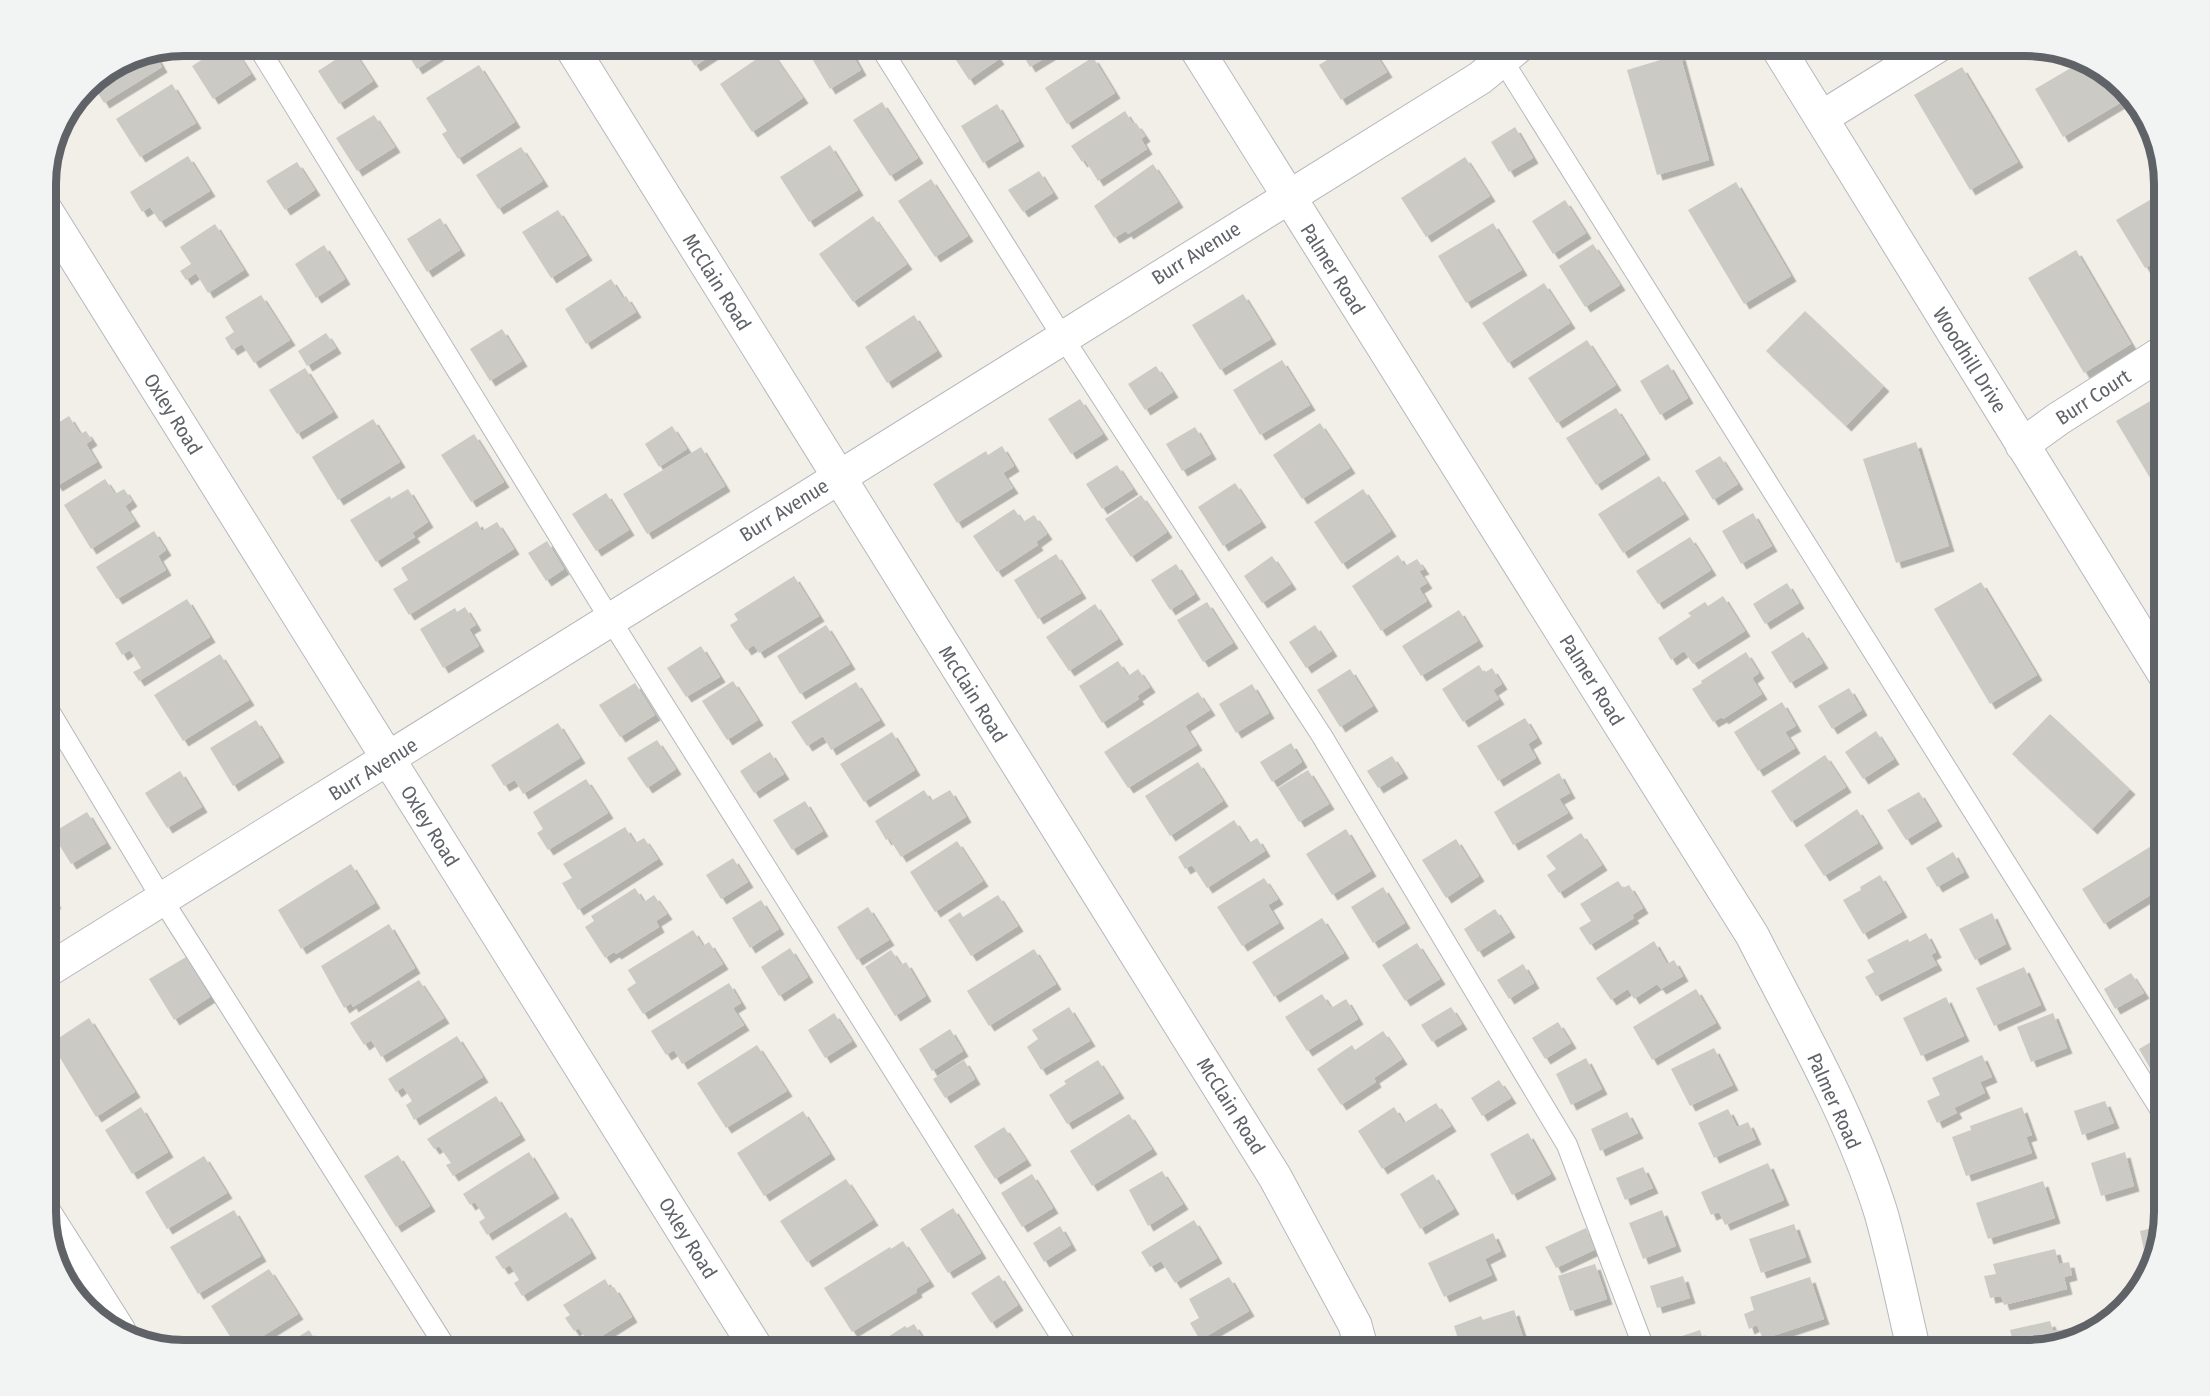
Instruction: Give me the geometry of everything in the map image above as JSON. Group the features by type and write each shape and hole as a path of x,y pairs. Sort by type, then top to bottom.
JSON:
{"street":[{"name":"McClain Road","path":"577,56 1275,1177 1354,1325 1359,1340"},
{"name":"Palmer Road","path":"1201,56 1752,935 1819,1065 1852,1138 1881,1213 1911,1340"},
{"name":"Burr Avenue","path":"56,965 388,760 837,476 1480,78 1500,56"},
{"name":"Woodhill Drive","path":"1783,56 2154,657"},
{"path":"1821,118 1922,56"},
{"name":"Oxley Road","path":"56,227 751,1340"},
{"name":"Burr Court","path":"2022,445 2058,419 2154,358"},
{"path":"58,1234 110,1317"}],"lane":[{"path":"264,56 610,620 1063,1340"},
{"path":"886,56 1062,336 1322,736 1567,1144 1641,1340"},
{"path":"1509,56 2154,1099"},
{"path":"56,722 162,899 441,1340"}],"building":[{"path":"208,56 239,56 251,74 213,99 192,66"},
{"path":"341,56 357,56 373,81 339,104 318,71"},
{"path":"409,56 437,56 417,69"},
{"path":"688,56 710,56 695,66"},
{"path":"761,56 774,56 803,98 752,132 720,84"},
{"path":"810,56 853,56 861,70 830,89"},
{"path":"953,56 997,56 999,59 969,80"},
{"path":"1024,56 1048,56 1030,67"},
{"path":"1333,56 1377,56 1387,72 1341,100 1319,65"},
{"path":"1673,56 1681,56 1709,160 1657,175 1627,70"},
{"path":"1093,57 1115,93 1067,124 1045,88"},
{"path":"157,58 162,67 104,103 96,90 99,87 127,69"},
{"path":"479,65 515,122 458,159 442,134 447,131 426,98"},
{"path":"2075,66 2097,77 2124,101 2063,137 2035,89"},
{"path":"1962,67 2018,162 1970,190 1914,95"},
{"path":"172,84 196,123 140,157 116,119"},
{"path":"882,102 918,158 890,176 853,120"},
{"path":"997,104 1019,141 983,163 961,126"},
{"path":"1125,111 1133,124 1136,123 1145,136 1141,139 1147,149 1098,181 1085,160 1082,162 1071,146"},
{"path":"374,115 395,147 357,171 336,138"},
{"path":"1515,127 1533,158 1509,172 1491,142"},
{"path":"830,145 858,190 809,222 780,177"},
{"path":"521,147 543,181 498,209 476,175"},
{"path":"188,156 210,191 160,222 150,207 142,212 130,192"},
{"path":"1465,157 1490,196 1426,237 1401,198"},
{"path":"297,162 315,190 285,210 266,181"},
{"path":"1153,164 1178,202 1128,234 1126,231 1114,238 1094,206"},
{"path":"1039,171 1053,193 1023,212 1008,190"},
{"path":"931,179 968,236 935,257 898,201"},
{"path":"1736,182 1791,276 1744,304 1688,210"},
{"path":"2154,198 2154,263 2145,268 2116,220"},
{"path":"1565,200 1586,233 1553,254 1532,221"},
{"path":"558,210 587,255 551,278 522,232"},
{"path":"873,216 907,264 853,302 819,254"},
{"path":"440,218 460,250 427,272 407,239"},
{"path":"1493,223 1522,270 1466,303 1438,256"},
{"path":"215,224 244,270 208,293 196,273 186,280 180,271 191,264 180,247"},
{"path":"1593,244 1620,285 1585,307 1559,266"},
{"path":"324,245 345,279 316,298 295,264"},
{"path":"2076,250 2131,344 2084,373 2028,278"},
{"path":"611,279 623,298 626,296 636,312 586,344 565,309"},
{"path":"1544,283 1570,323 1508,363 1482,323"},
{"path":"1243,294 1271,339 1220,370 1192,325"},
{"path":"261,295 290,340 254,363 242,344 232,350 225,338 234,332 225,317"},
{"path":"1805,311 1884,386 1846,426 1766,351"},
{"path":"914,315 937,351 887,383 865,347"},
{"path":"502,329 522,361 490,381 470,349"},
{"path":"326,333 336,348 307,366 298,351"},
{"path":"1587,340 1616,385 1557,423 1528,378"},
{"path":"1282,360 1310,405 1260,435 1233,390"},
{"path":"1668,364 1688,398 1660,415 1640,381"},
{"path":"1156,366 1173,392 1145,410 1128,384"},
{"path":"305,368 333,412 297,434 269,390"},
{"path":"1080,399 1103,434 1071,454 1048,419"},
{"path":"2154,399 2154,485 2116,421"},
{"path":"1616,408 1645,454 1596,485 1566,438"},
{"path":"69,416 80,434 86,431 92,440 86,444 97,462 57,486 56,484 56,424"},
{"path":"373,419 400,462 338,500 312,457"},
{"path":"1320,423 1350,468 1302,499 1273,455"},
{"path":"672,426 687,449 659,467 645,444"},
{"path":"1195,427 1211,454 1182,471 1166,444"},
{"path":"474,434 504,482 471,502 441,455"},
{"path":"1916,442 1949,546 1896,563 1863,459"},
{"path":"1002,446 1014,466 1003,473 1013,488 957,523 933,484 986,451 988,455"},
{"path":"701,447 725,486 647,534 623,494"},
{"path":"1720,456 1738,484 1713,500 1695,471"},
{"path":"1117,465 1133,489 1102,509 1086,484"},
{"path":"1659,476 1684,514 1623,553 1598,514"},
{"path":"105,479 115,494 124,489 132,501 125,506 135,521 91,549 64,505"},
{"path":"1235,483 1261,522 1223,546 1198,507"},
{"path":"408,489 428,522 412,533 415,537 376,562 350,520 390,496 391,499"},
{"path":"1363,489 1391,531 1342,564 1314,522"},
{"path":"606,493 629,530 596,551 572,514"},
{"path":"1141,495 1167,532 1131,557 1105,519"},
{"path":"1014,509 1023,522 1034,515 1047,534 1036,542 1038,545 997,572 973,536"},
{"path":"1753,513 1772,546 1741,564 1722,531"},
{"path":"477,521 482,531 497,522 514,549 409,615 393,589 408,580 401,568"},
{"path":"154,531 166,550 158,556 166,570 117,599 96,567"},
{"path":"1690,537 1711,570 1658,604 1636,571"},
{"path":"547,541 564,569 546,581 528,553"},
{"path":"1056,554 1081,593 1038,619 1014,580"},
{"path":"1398,555 1405,566 1417,559 1424,569 1419,571 1427,583 1419,588 1427,601 1381,631 1352,586"},
{"path":"1272,556 1291,584 1262,603 1244,576"},
{"path":"1176,564 1195,594 1170,610 1151,580"},
{"path":"794,576 819,616 759,653 754,645 746,650 730,625 738,620 734,614"},
{"path":"1981,582 2037,675 1990,704 1934,609"},
{"path":"1787,583 1799,603 1765,624 1753,604"},
{"path":"1723,596 1745,631 1693,664 1684,651 1671,660 1658,638 1691,616 1688,613 1705,602 1708,606"},
{"path":"187,599 210,637 139,681 133,672 141,668 130,650 122,655 115,643"},
{"path":"1207,602 1233,643 1203,662 1177,620"},
{"path":"1095,604 1118,639 1069,671 1046,637"},
{"path":"465,607 476,625 469,629 479,646 443,668 420,629 455,608 457,612"},
{"path":"1459,610 1478,641 1421,676 1402,646"},
{"path":"826,625 850,664 800,694 777,656"},
{"path":"1315,625 1332,651 1306,668 1289,642"},
{"path":"1803,632 1823,663 1790,683 1771,652"},
{"path":"701,646 720,677 686,697 667,668"},
{"path":"1746,652 1759,673 1752,678 1762,694 1723,719 1722,717 1713,722 1692,689"},
{"path":"220,654 249,700 183,741 154,695"},
{"path":"1118,661 1128,676 1138,669 1150,687 1137,696 1139,699 1102,723 1079,686"},
{"path":"1479,665 1484,673 1492,668 1502,684 1493,690 1499,699 1463,722 1442,689"},
{"path":"1350,669 1373,706 1340,727 1317,690"},
{"path":"733,681 758,720 727,740 702,701"},
{"path":"856,682 880,720 831,750 823,736 807,746 791,722"},
{"path":"635,683 655,715 620,737 599,705"},
{"path":"1252,684 1269,713 1236,733 1219,704"},
{"path":"1849,688 1862,710 1832,729 1818,706"},
{"path":"1198,692 1210,710 1185,726 1197,745 1128,788 1104,752"},
{"path":"1782,702 1796,726 1785,732 1795,748 1758,771 1734,732"},
{"path":"2050,714 2130,789 2092,829 2012,754"},
{"path":"1525,718 1537,738 1528,744 1536,758 1498,781 1477,746"},
{"path":"256,720 279,757 233,786 210,748"},
{"path":"558,723 580,758 523,794 515,780 504,786 491,765"},
{"path":"1876,731 1894,759 1863,779 1845,752"},
{"path":"892,732 915,770 864,802 840,764"},
{"path":"657,740 676,769 647,788 627,758"},
{"path":"1291,743 1302,762 1272,782 1260,762"},
{"path":"770,752 784,774 754,793 740,771"},
{"path":"1825,755 1846,787 1791,822 1771,791"},
{"path":"1392,756 1403,773 1378,788 1367,771"},
{"path":"1198,762 1223,801 1170,836 1145,796"},
{"path":"1308,770 1329,804 1299,822 1278,788"},
{"path":"180,771 202,807 167,828 145,793"},
{"path":"1559,773 1570,793 1559,799 1568,813 1513,845 1494,812"},
{"path":"586,779 608,813 548,850 537,833 543,829 533,812"},
{"path":"924,790 931,801 950,790 966,817 901,857 889,838 886,840 875,821"},
{"path":"1919,792 1937,821 1906,840 1887,810"},
{"path":"805,801 823,831 792,850 773,820"},
{"path":"1857,809 1878,843 1824,876 1804,845"},
{"path":"87,812 106,843 71,864 56,840 56,831"},
{"path":"1234,820 1249,843 1257,838 1265,851 1207,888 1192,865 1185,869 1178,857"},
{"path":"625,827 635,843 644,838 658,859 578,910 562,883 572,878 563,864"},
{"path":"1346,829 1371,871 1332,895 1306,854"},
{"path":"1581,833 1602,865 1559,893 1547,875 1556,869 1546,856"},
{"path":"1456,839 1479,876 1446,898 1422,860"},
{"path":"957,841 983,881 935,912 910,872"},
{"path":"2154,844 2154,893 2104,924 2082,889"},
{"path":"1953,852 1964,872 1937,887 1926,868"},
{"path":"733,858 748,882 721,899 706,875"},
{"path":"351,864 375,903 301,949 278,910"},
{"path":"1880,875 1902,912 1863,934 1843,900"},
{"path":"1264,878 1278,899 1268,905 1279,923 1242,946 1217,907"},
{"path":"1618,881 1623,888 1629,885 1643,908 1632,915 1634,918 1590,945 1579,928 1591,921 1580,904"},
{"path":"1383,887 1405,923 1373,943 1351,907"},
{"path":"635,888 644,902 654,895 667,914 656,921 659,927 616,954 614,952 605,958 585,927 594,921 591,916"},
{"path":"998,895 1018,926 971,956 948,920 960,912 963,917"},
{"path":"761,900 779,929 750,948 732,918"},
{"path":"868,907 889,940 857,960 837,927"},
{"path":"1495,909 1510,932 1478,952 1464,929"},
{"path":"1992,913 2006,944 1975,960 1959,929"},
{"path":"1322,918 1344,953 1274,997 1252,962"},
{"path":"389,924 415,968 353,1007 351,1003 344,1008 321,966"},
{"path":"693,930 703,946 709,942 723,964 643,1014 627,989 636,983 628,970"},
{"path":"1926,933 1936,952 1931,955 1937,965 1876,996 1865,977 1874,972 1867,960 1908,939 1909,942"},
{"path":"1654,941 1667,964 1674,960 1683,976 1661,989 1657,984 1634,999 1628,989 1611,1000 1596,978"},
{"path":"1417,943 1440,979 1405,1001 1382,965"},
{"path":"790,948 808,977 779,996 761,967"},
{"path":"1034,949 1056,984 989,1026 967,991"},
{"path":"891,950 901,965 906,962 926,996 895,1016 865,967"},
{"path":"186,957 210,997 174,1020 149,979"},
{"path":"1523,964 1534,983 1509,999 1497,980"},
{"path":"2024,967 2041,1005 1994,1026 1976,988"},
{"path":"2131,973 2144,993 2115,1009 2104,989"},
{"path":"419,980 444,1018 381,1057 371,1040 364,1045 350,1023"},
{"path":"729,983 741,1003 733,1008 744,1025 682,1064 674,1050 666,1055 651,1031"},
{"path":"1696,989 1716,1023 1652,1060 1633,1027"},
{"path":"1322,994 1331,1008 1346,999 1358,1019 1307,1051 1285,1017"},
{"path":"1946,997 1964,1036 1921,1056 1903,1018"},
{"path":"1069,1007 1090,1041 1041,1070 1027,1047 1038,1039 1032,1030"},
{"path":"1451,1007 1462,1024 1432,1042 1421,1025"},
{"path":"834,1013 852,1041 825,1058 808,1030"},
{"path":"2053,1013 2067,1048 2031,1062 2017,1027"},
{"path":"89,1018 135,1092 96,1117 56,1051 56,1040"},
{"path":"1558,1022 1571,1043 1545,1059 1532,1038"},
{"path":"950,1029 963,1051 932,1071 919,1049"},
{"path":"1383,1031 1402,1059 1374,1078 1376,1082 1341,1105 1317,1069 1352,1045 1355,1050"},
{"path":"457,1036 483,1077 414,1120 406,1105 412,1101 403,1087 396,1092 388,1079"},
{"path":"2154,1040 2154,1066 2150,1068 2139,1049"},
{"path":"757,1045 787,1091 726,1128 697,1083"},
{"path":"1714,1048 1733,1085 1690,1106 1671,1069"},
{"path":"1982,1055 1992,1077 1980,1082 1985,1093 1954,1108 1957,1113 1937,1123 1927,1101 1940,1095 1932,1078"},
{"path":"1586,1058 1602,1089 1571,1105 1556,1074"},
{"path":"964,1060 975,1079 945,1098 933,1079"},
{"path":"1098,1060 1119,1093 1067,1124 1049,1095 1066,1084 1064,1081"},
{"path":"1499,1080 1511,1098 1482,1116 1471,1098"},
{"path":"496,1096 520,1135 453,1176 446,1165 451,1163 439,1146 434,1149 427,1139"},
{"path":"2105,1101 2114,1123 2082,1135 2074,1111"},
{"path":"1436,1103 1451,1126 1382,1169 1358,1131 1394,1107 1404,1123"},
{"path":"141,1107 168,1152 132,1174 105,1130"},
{"path":"2022,1107 2032,1135 2026,1137 2032,1153 1966,1176 1952,1137 1971,1130 1970,1126"},
{"path":"1728,1109 1737,1127 1748,1122 1756,1139 1714,1158 1698,1123"},
{"path":"803,1111 830,1154 764,1196 737,1153"},
{"path":"1627,1112 1638,1133 1600,1151 1591,1129"},
{"path":"1129,1114 1152,1149 1092,1186 1070,1151"},
{"path":"1004,1127 1026,1160 995,1179 974,1146"},
{"path":"1528,1133 1551,1174 1512,1195 1490,1154"},
{"path":"529,1152 554,1193 487,1235 479,1222 485,1218 475,1202 470,1205 463,1194"},
{"path":"2125,1152 2134,1186 2101,1196 2091,1163"},
{"path":"398,1155 430,1206 396,1227 364,1176"},
{"path":"204,1156 227,1193 167,1229 145,1192"},
{"path":"1768,1163 1784,1200 1725,1225 1719,1212 1711,1215 1701,1192"},
{"path":"1643,1167 1653,1188 1625,1200 1616,1178"},
{"path":"1162,1171 1183,1204 1148,1226 1129,1190"},
{"path":"1032,1174 1053,1208 1022,1227 1001,1193"},
{"path":"1433,1174 1454,1209 1420,1229 1400,1194"},
{"path":"846,1179 873,1220 807,1262 780,1221"},
{"path":"2043,1181 2055,1218 1988,1239 1976,1203"},
{"path":"953,1208 981,1253 948,1273 920,1229"},
{"path":"234,1210 261,1256 198,1294 170,1247"},
{"path":"1662,1210 1676,1246 1643,1259 1629,1223"},
{"path":"566,1212 591,1253 522,1296 514,1283 519,1280 510,1265 503,1269 495,1257"},
{"path":"1194,1220 1217,1258 1175,1283 1161,1261 1150,1267 1141,1252"},
{"path":"1794,1224 1806,1257 1761,1273 1749,1239"},
{"path":"1060,1226 1071,1245 1044,1262 1033,1243"},
{"path":"1586,1228 1596,1249 1556,1268 1545,1247"},
{"path":"2153,1228 2147,1254 2145,1255 2140,1231"},
{"path":"1493,1233 1501,1251 1485,1259 1492,1275 1444,1297 1428,1263"},
{"path":"903,1241 929,1281 916,1289 917,1292 852,1332 824,1288"},
{"path":"2055,1249 2059,1264 2069,1262 2072,1275 2064,1277 2067,1289 2004,1305 2001,1296 1990,1298 1984,1276 1996,1274 1993,1264"},
{"path":"1595,1264 1607,1299 1570,1311 1558,1276"},
{"path":"269,1269 298,1314 257,1340 232,1340 211,1306"},
{"path":"999,1275 1018,1305 991,1323 971,1293"},
{"path":"1683,1276 1690,1298 1657,1308 1650,1286"},
{"path":"1229,1277 1249,1311 1200,1340 1190,1323 1199,1318 1189,1299"},
{"path":"1810,1277 1824,1319 1763,1339 1757,1325 1749,1329 1744,1314 1754,1310 1750,1297"},
{"path":"605,1279 610,1288 614,1287 632,1317 595,1340 586,1340 579,1328 574,1331 565,1318 570,1315 563,1305"},
{"path":"1514,1310 1524,1340 1458,1340 1454,1326 1481,1316 1483,1320"},
{"path":"2050,1321 2053,1331 2066,1329 2067,1333 2043,1339 2012,1340 2010,1330"},
{"path":"914,1324 924,1340 883,1340 905,1326 907,1328"},
{"path":"309,1330 315,1340 293,1340"},
{"path":"1700,1330 1703,1340 1670,1340"}]}
